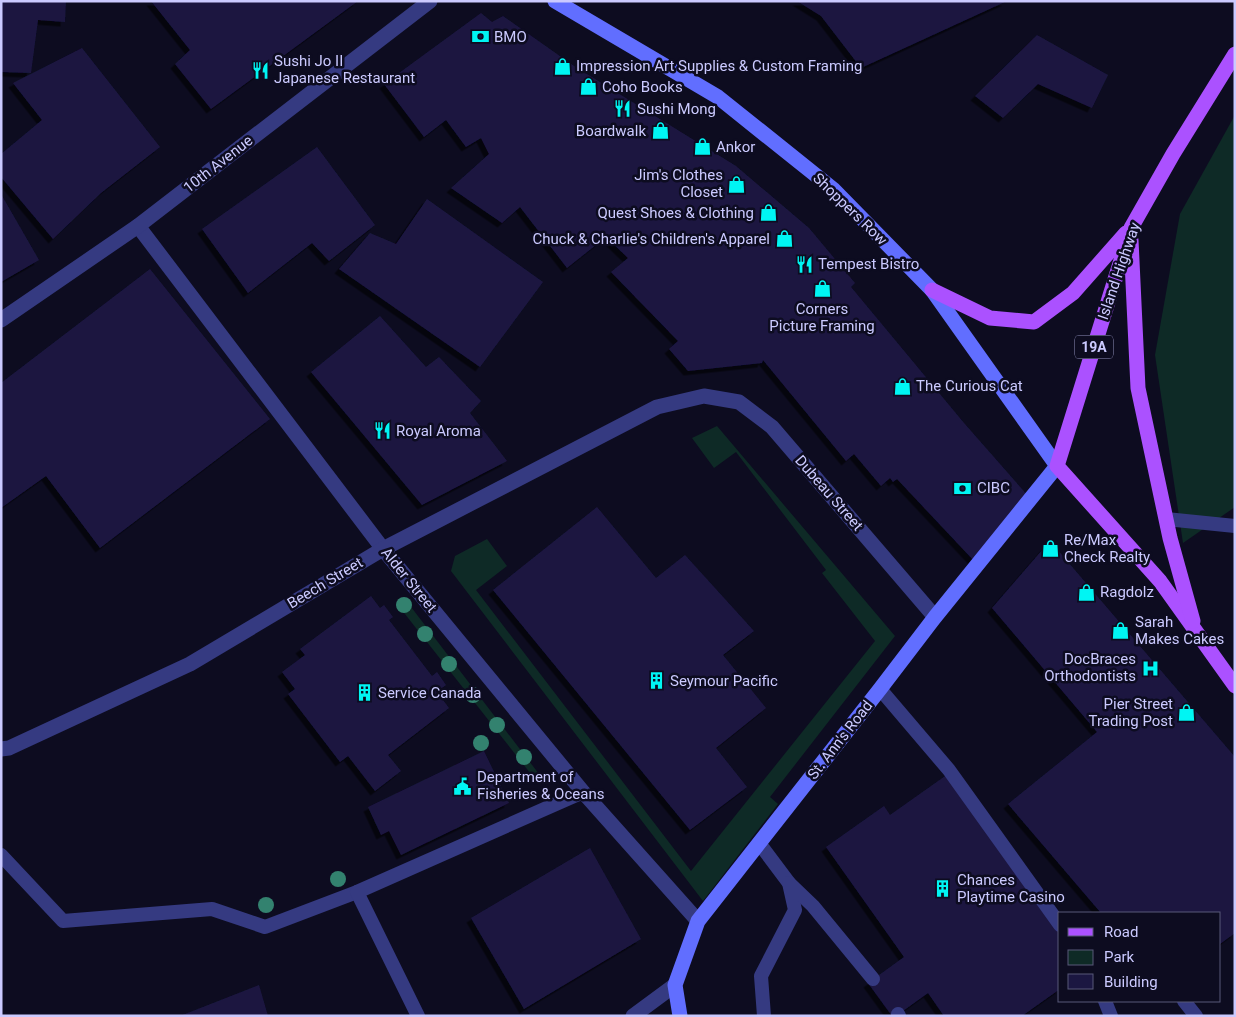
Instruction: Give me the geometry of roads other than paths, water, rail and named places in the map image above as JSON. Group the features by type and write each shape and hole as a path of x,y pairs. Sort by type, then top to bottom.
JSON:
{"main road":[{"name":"Island Highway","path":"1057,466 1131,228 1173,154 1235,54"},
{"path":"932,290 990,318 1034,322 1073,293 1131,228"},
{"path":"1131,228 1138,388 1166,519 1196,632"},
{"path":"1057,466 1160,581 1235,686"}],"street":[{"name":"10th Avenue","path":"1,320 138,226 430,1"},
{"name":"Shoppers Row","path":"555,1 718,97 833,189 932,290 1057,466"},
{"name":"Alder Street","path":"138,226 384,549 583,792 698,921"},
{"name":"Beech Street","path":"1,749 26,740 190,664 384,549 658,407 704,396"},
{"name":"Dubeau Street","path":"704,396 739,402 772,427 935,617"},
{"name":"St. Ann's Road","path":"675,985 698,921 880,690 935,617 1057,466"},
{"path":"633,1016 675,985 680,1016"}],"lane":[{"path":"1166,519 1235,526"},
{"path":"880,690 949,770 1058,922"},
{"path":"1,855 63,921 212,909 265,927 357,892 583,792"},
{"path":"759,842 789,883 813,906 873,979"},
{"path":"764,1016 761,976 795,910 789,883"},
{"path":"357,892 418,1016"},
{"path":"1105,1002 1111,1016"},
{"path":"1185,1002 1196,1016"}],"place":[{"name":"BMO","path":"480,37"},
{"name":"Impression Art Supplies & Custom Framing","path":"562,66"},
{"name":"Sushi Jo II Japanese Restaurant","path":"260,70"},
{"name":"Coho Books","path":"588,87"},
{"name":"Sushi Mong","path":"623,109"},
{"name":"Boardwalk","path":"660,131"},
{"name":"Ankor","path":"702,147"},
{"name":"Jim's Clothes Closet","path":"737,184"},
{"name":"Quest Shoes & Clothing","path":"768,213"},
{"name":"Chuck & Charlie's Children's Apparel","path":"784,239"},
{"name":"Tempest Bistro","path":"804,264"},
{"name":"Corners Picture Framing","path":"822,288"},
{"name":"The Curious Cat","path":"902,386"},
{"name":"Royal Aroma","path":"382,431"},
{"name":"CIBC","path":"963,488"},
{"name":"Re/Max Check Realty","path":"1050,549"},
{"name":"Ragdolz","path":"1086,592"},
{"name":"Sarah Makes Cakes","path":"1121,631"},
{"name":"DocBraces Orthodontists","path":"1150,668"},
{"name":"Seymour Pacific","path":"656,681"},
{"name":"Service Canada","path":"364,693"},
{"name":"Pier Street Trading Post","path":"1187,713"},
{"name":"Department of Fisheries & Oceans","path":"463,786"},
{"name":"Chances Playtime Casino","path":"943,889"}]}
